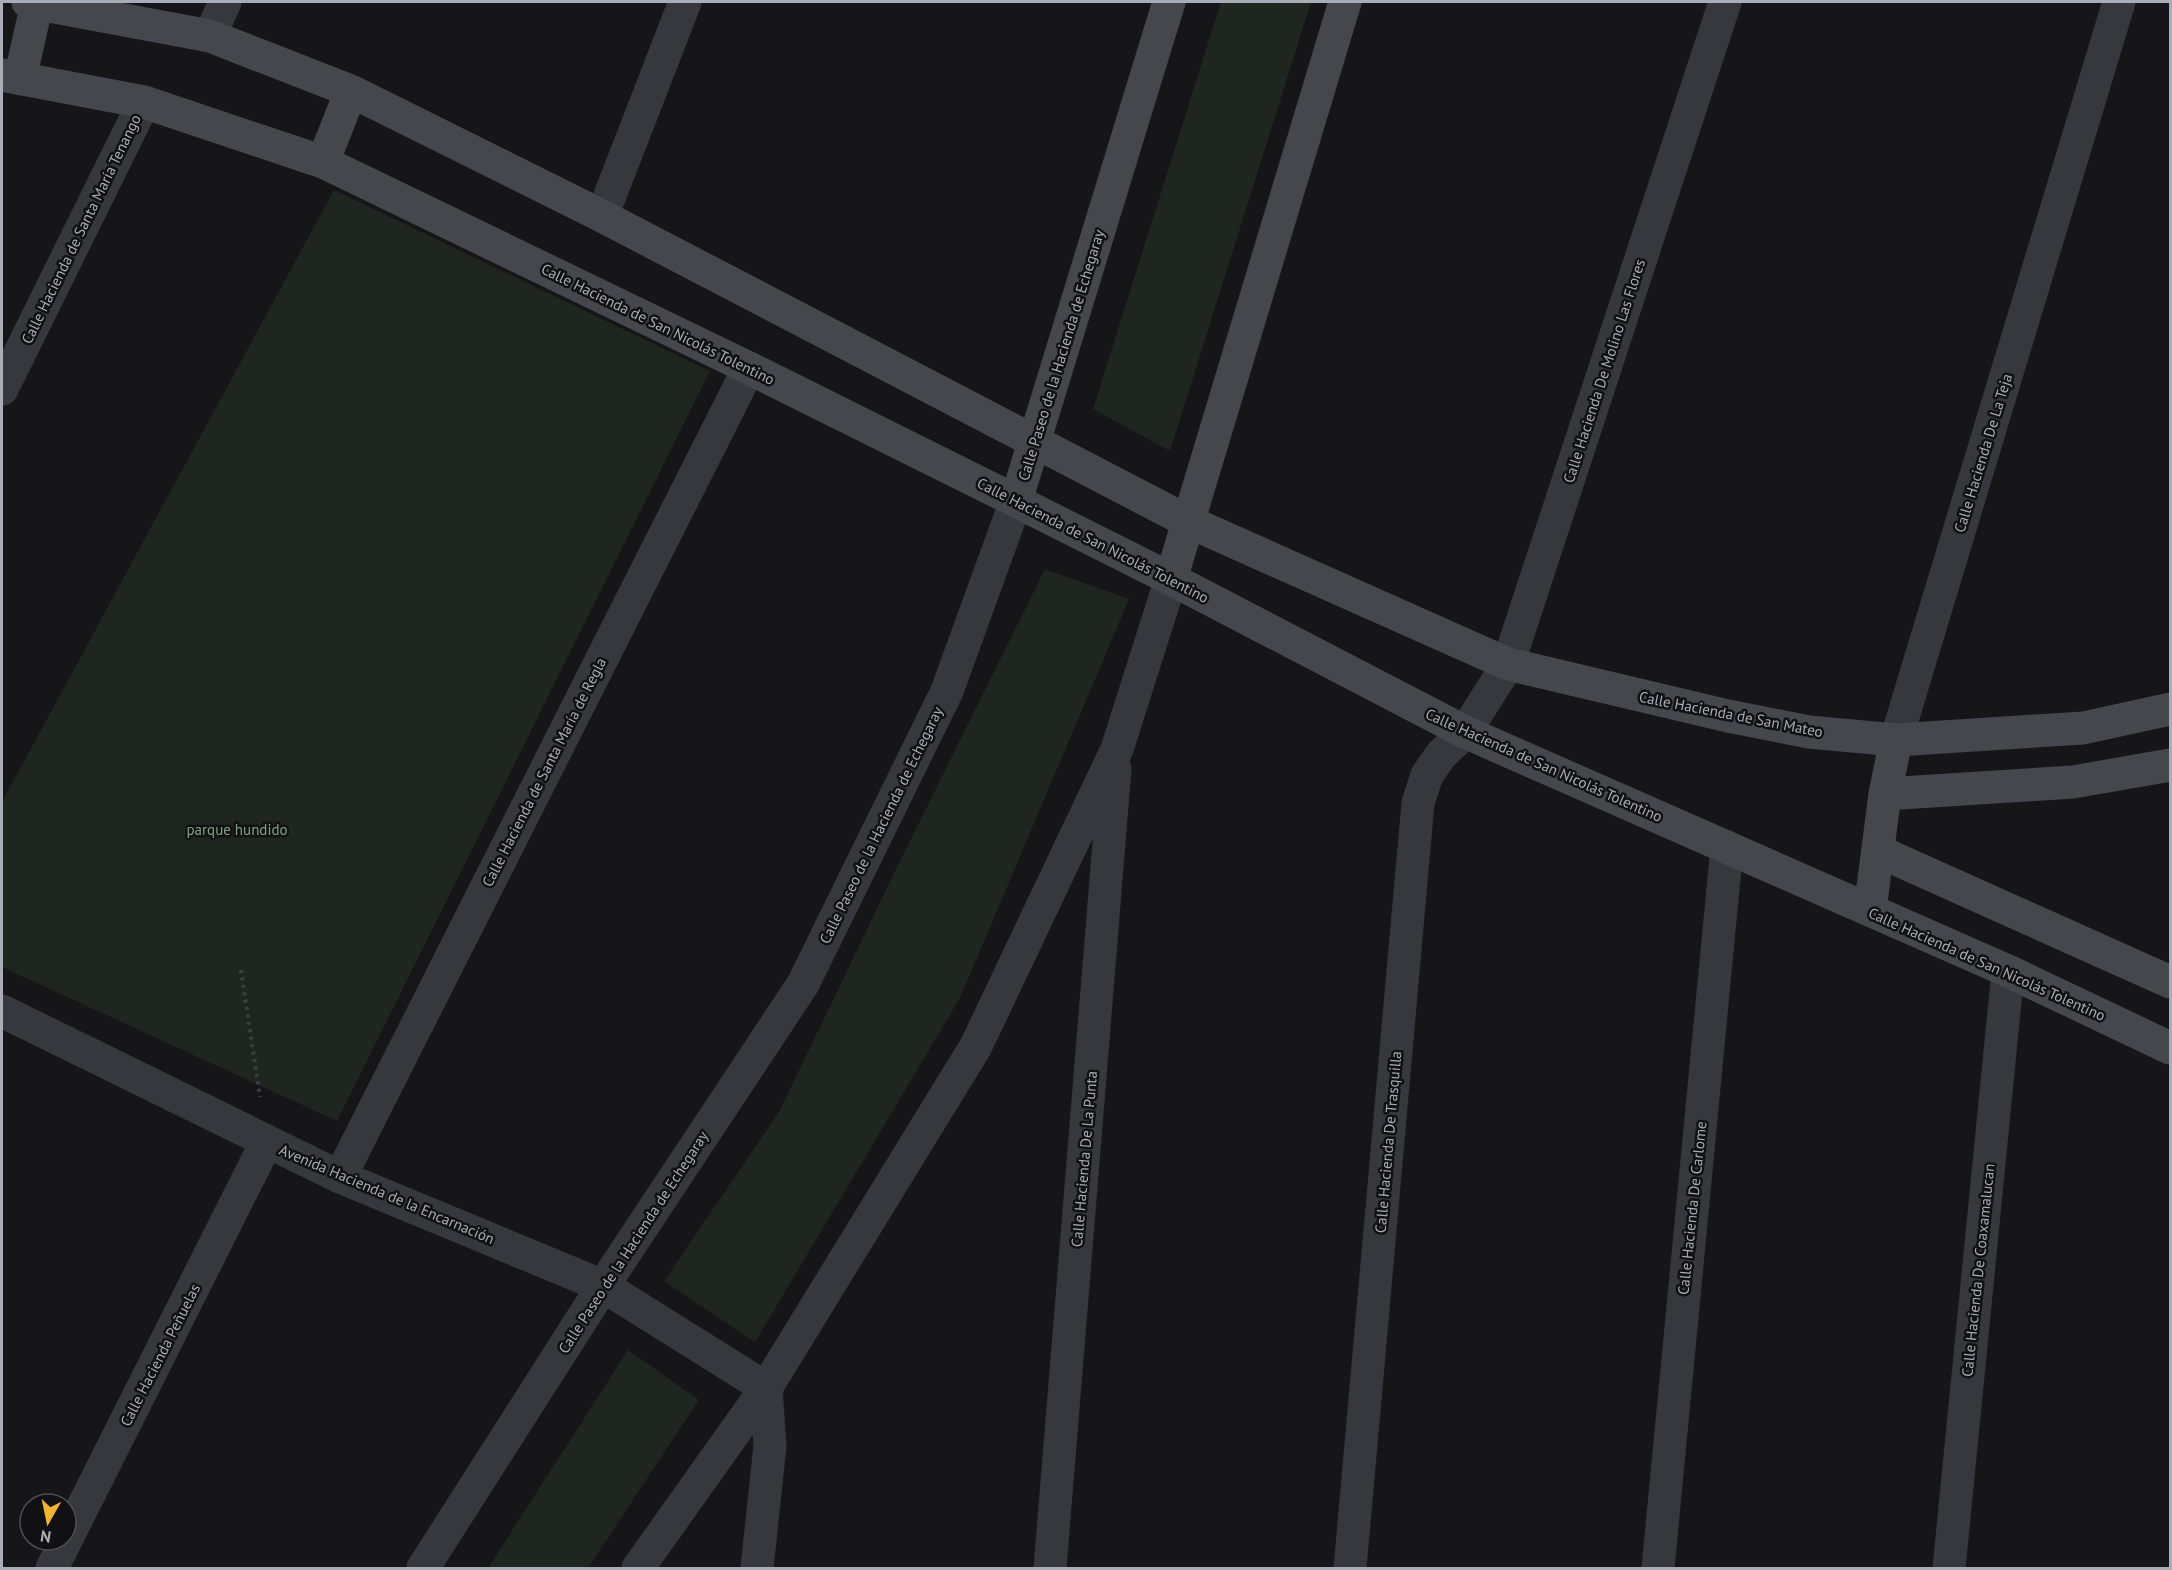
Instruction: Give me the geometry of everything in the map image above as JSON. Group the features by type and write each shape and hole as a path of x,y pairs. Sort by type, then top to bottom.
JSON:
{"main road":[{"path":"11,77 33,2 210,36 351,91 602,216 1187,521 1509,664"},
{"name":"Calle Paseo de la Hacienda de Echegaray","path":"1016,501 1169,2"},
{"path":"1172,579 1187,521 1346,2"},
{"name":"Calle Hacienda de San Nicolás Tolentino","path":"11,77 144,102 323,162 749,368 1016,501 1172,579 1466,732 2008,971 2170,1048"},
{"path":"323,162 351,91"},
{"name":"Calle Hacienda de San Mateo","path":"1509,664 1728,716 1809,732 1896,740 2083,728 2170,709"},
{"name":"Calle Hacienda De La Teja","path":"1870,910 1885,794 1896,740"},
{"path":"1885,794 2073,782 2170,765"},
{"path":"1878,851 2170,982"}],"street":[{"path":"210,36 225,2"},
{"path":"602,216 685,2"},
{"name":"Calle Hacienda De Molino Las Flores","path":"1466,732 1509,664 1725,2"},
{"name":"Calle Hacienda De La Teja","path":"1896,740 2119,2"},
{"name":"Calle Hacienda de Santa María Tenango","path":"2,389 144,102"},
{"name":"Calle Hacienda de Santa María de Regla","path":"340,1177 749,368"},
{"name":"Calle Paseo de la Hacienda de Echegaray","path":"423,1569 603,1286 804,984 947,691 1016,501"},
{"path":"638,1569 766,1388 976,1046 1117,749 1172,579"},
{"name":"Calle Hacienda De Trasquilla","path":"1350,1569 1418,803 1426,775 1441,755 1466,732"},
{"name":"Calle Hacienda De La Punta","path":"1050,1569 1117,749"},
{"name":"Calle Hacienda De Carlome","path":"1658,1569 1727,847"},
{"name":"Calle Hacienda De Coaxamalucan","path":"1949,1569 2008,971"},
{"name":"Avenida Hacienda de la Encarnación","path":"2,1011 340,1177 603,1286 766,1388"},
{"name":"Calle Hacienda Peñuelas","path":"52,1569 267,1142"},
{"path":"757,1569 770,1446 766,1388"}],"path":[{"path":"241,970 267,1142"}],"green space":[{"path":"1221,2 1311,2 1170,451 1093,409"},
{"name":"parque hundido","path":"334,190 710,371 337,1121 2,967 2,802"},
{"path":"1045,569 1129,599 960,998 755,1342 664,1281 779,1112 897,867"},
{"path":"628,1350 699,1400 588,1568 488,1568"}]}
